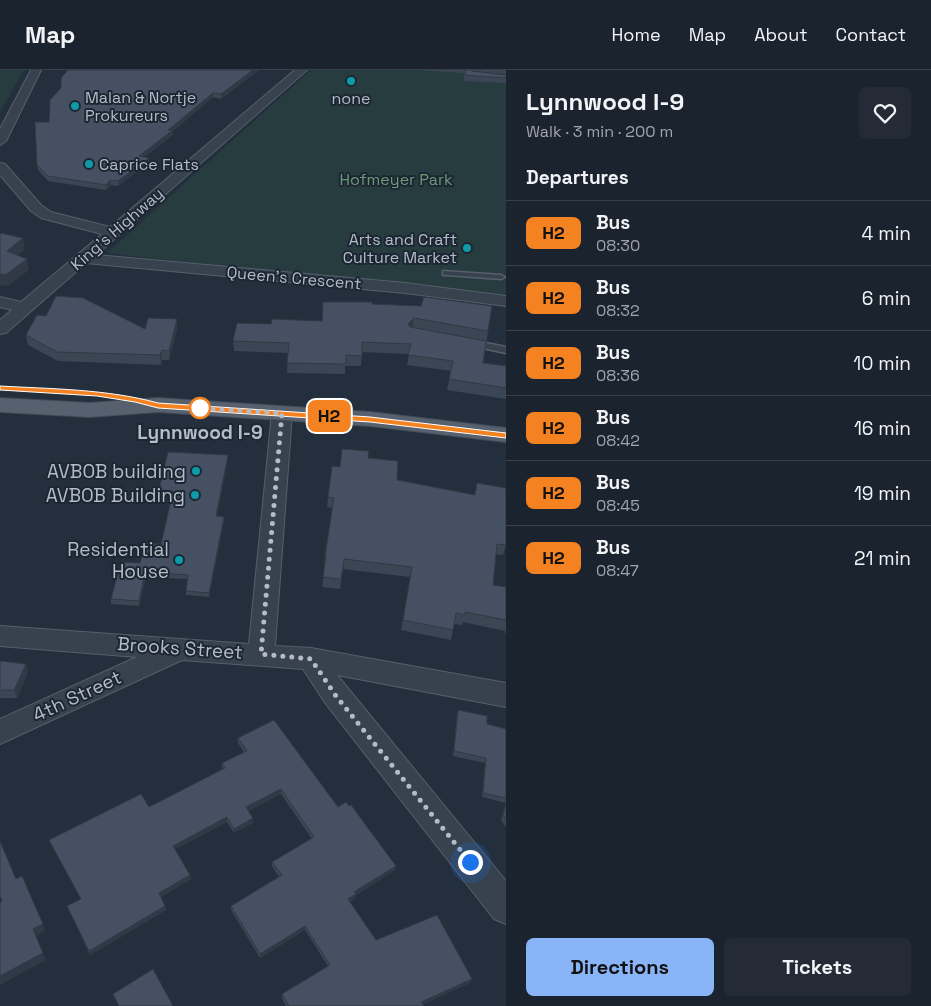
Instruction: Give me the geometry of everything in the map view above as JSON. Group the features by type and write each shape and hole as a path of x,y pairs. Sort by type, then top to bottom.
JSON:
{"main road":[{"path":"0,388 111,395 158,405"},
{"path":"0,405 90,410 158,405 435,426 506,435"}],"street":[{"path":"0,141 36,70"},
{"name":"King's Highway","path":"0,329 302,70"},
{"path":"0,166 28,200 41,212 58,219 113,232"},
{"name":"Queen's Crescent","path":"82,258 405,288 506,300"},
{"path":"0,302 25,308"},
{"path":"261,654 282,413"},
{"name":"Brooks Street","path":"0,636 311,659 412,676 506,695"},
{"name":"4th Street","path":"0,732 180,649"},
{"path":"311,659 336,696 506,907"}],"lane":[{"path":"446,274 504,277"},
{"path":"461,341 506,350"}],"green space":[{"path":"0,70 24,70 0,112"},
{"name":"Hofmeyer Park","path":"311,70 506,70 506,301 107,253"}],"building":[{"path":"68,70 253,70 221,94 213,93 168,130 173,130 139,156 149,158 118,181 110,180 106,185 48,176 37,165 35,122 49,122 50,100 61,88 61,78"},
{"path":"465,70 506,75 506,78 465,75"},
{"path":"0,233 23,238 7,251 27,259 7,274 0,275"},
{"path":"56,296 83,298 145,329 148,318 177,319 169,351 162,350 160,355 57,352 26,335 37,315 46,316"},
{"path":"424,297 492,306 488,331 414,318 408,324 410,327 486,341 483,363 506,366 506,388 449,379 453,361 408,355 411,344 362,342 362,356 346,355 346,364 287,363 289,343 233,341 237,323 271,324 272,319 322,321 323,302 372,302 372,304 421,306"},
{"path":"342,449 369,451 368,458 398,461 397,480 475,495 477,483 506,488 506,545 497,544 493,585 506,587 506,620 465,612 465,615 456,613 453,630 403,620 412,567 344,559 341,579 323,577 334,498 328,497 332,466 340,467"},
{"path":"168,452 228,455 216,516 224,517 209,593 186,591 188,575 145,572 139,601 111,599 121,562 140,563 146,543 161,544 173,491 159,490"},
{"path":"0,661 26,664 14,690 0,690"},
{"path":"458,710 487,716 487,724 506,729 506,798 483,793 486,758 454,751"},
{"path":"274,720 338,807 346,802 349,806 351,805 396,866 354,892 356,894 348,899 376,940 437,915 472,979 421,1002 424,1006 289,1006 282,994 330,965 305,926 260,954 231,906 282,875 272,862 314,837 281,789 246,807 253,818 234,829 227,817 173,846 190,875 159,893 165,906 89,951 67,906 81,899 49,840 141,794 149,807 225,768 222,763 247,751 238,738"},
{"path":"506,803 506,820 503,815"},
{"path":"0,841 16,879 22,876 43,924 33,929 43,953 0,976 0,902 2,901 0,896"},
{"path":"153,969 173,1006 119,1006 113,994"}],"bus line":[{"name":"H2","path":"0,389 97,394 135,399 158,405 370,419 506,435"}],"place":[{"name":"none","path":"351,81"},
{"name":"Malan & Nortje Prokureurs","path":"75,106"},
{"name":"Caprice Flats","path":"89,164"},
{"name":"Arts and Craft Culture Market","path":"467,248"},
{"name":"Lynnwood I-9","path":"200,408"},
{"name":"AVBOB building","path":"196,471"},
{"name":"AVBOB Building","path":"195,495"},
{"name":"Residential House","path":"179,560"}],"route":[{"path":"200,408 193,408 282,413 261,654 311,659 336,696 470,862"}]}
